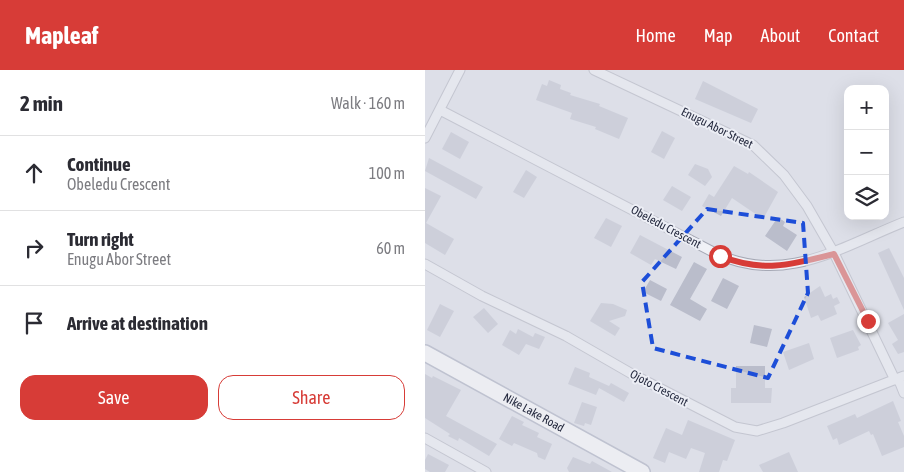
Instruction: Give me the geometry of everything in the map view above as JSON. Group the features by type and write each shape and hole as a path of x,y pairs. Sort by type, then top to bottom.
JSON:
{"main road":[{"name":"Nike Lake Road","path":"425,353 642,472"}],"street":[{"path":"425,138 460,70"},
{"name":"Enugu Abor Street","path":"593,70 755,146 793,186 834,254 899,378 904,393"},
{"name":"Obeledu Crescent","path":"440,110 733,261 755,266 773,267 834,254 904,222"},
{"name":"Ojoto Crescent","path":"425,264 482,296 566,336 688,403 745,430 763,430 899,378"},
{"path":"425,438 486,472"}],"highlighted area":[{"path":"707,209 803,223 808,293 768,378 653,348 642,282"}],"building":[{"path":"549,80 561,85 560,89 571,93 570,95 600,104 599,106 628,118 619,139 595,129 596,127 570,119 572,113 536,100 542,84 547,86"},
{"path":"703,81 758,109 751,123 695,99"},
{"path":"662,131 675,138 664,159 651,152"},
{"path":"451,132 469,142 460,159 442,149"},
{"path":"429,158 483,187 476,199 425,171"},
{"path":"695,164 708,169 712,177 705,186 688,175"},
{"path":"734,166 748,174 749,172 778,192 763,219 732,198 721,216 702,206 709,194 714,197"},
{"path":"526,170 537,177 524,198 513,192"},
{"path":"672,186 691,197 682,211 663,200"},
{"path":"425,188 441,196 426,223 454,239 445,255 425,243"},
{"path":"778,217 785,222 783,226 797,235 787,251 765,236"},
{"path":"606,218 622,226 611,247 594,238"},
{"path":"640,235 682,257 676,269 655,259 651,265 630,253"},
{"path":"889,248 904,278 904,310 878,253"},
{"path":"694,262 707,269 690,299 707,309 700,321 670,305"},
{"path":"723,278 739,286 727,309 711,301"},
{"path":"650,280 667,289 661,301 643,292"},
{"path":"820,286 825,297 831,294 833,299 837,297 840,303 834,306 837,314 821,321 818,315 811,318 804,297"},
{"path":"601,303 613,304 627,310 625,316 609,321 620,328 615,336 590,321"},
{"path":"440,304 454,311 440,337 427,330"},
{"path":"484,308 498,324 488,333 473,317"},
{"path":"904,314 904,352 898,354 892,344 898,340 888,323"},
{"path":"754,325 772,329 767,347 750,343"},
{"path":"518,329 533,337 535,333 545,337 539,349 526,344 519,355 502,345 510,330 516,334"},
{"path":"853,330 861,345 858,347 859,350 837,358 830,338"},
{"path":"809,343 814,359 789,370 783,352"},
{"path":"736,366 765,366 765,388 772,388 771,403 731,403 731,388 736,388"},
{"path":"575,367 590,373 589,377 609,386 611,383 629,393 624,402 599,388 596,395 568,384"},
{"path":"425,374 461,390 446,416 497,444 489,456 459,438 458,441 448,436 450,434 425,418"},
{"path":"893,401 901,421 898,422 904,436 904,447 882,456 873,434 871,435 869,431 839,445 837,438 833,440 827,426 855,414 857,418"},
{"path":"582,402 597,407 591,425 585,423 584,426 574,423"},
{"path":"512,416 524,422 522,425 539,433 537,437 552,444 545,460 538,457 537,453 514,443 512,446 499,439"},
{"path":"688,420 735,440 727,461 723,460 719,472 699,472 705,453 691,448 686,459 669,452 665,463 653,458 666,428 682,435"},
{"path":"789,452 798,472 763,472 759,465"},
{"path":"428,454 449,465 445,472 430,472 425,469 425,460"},
{"path":"573,457 590,464 592,461 612,472 569,472 567,468"}],"route":[{"path":"720,256 745,264 770,267 783,266 834,254 868,321"}]}
